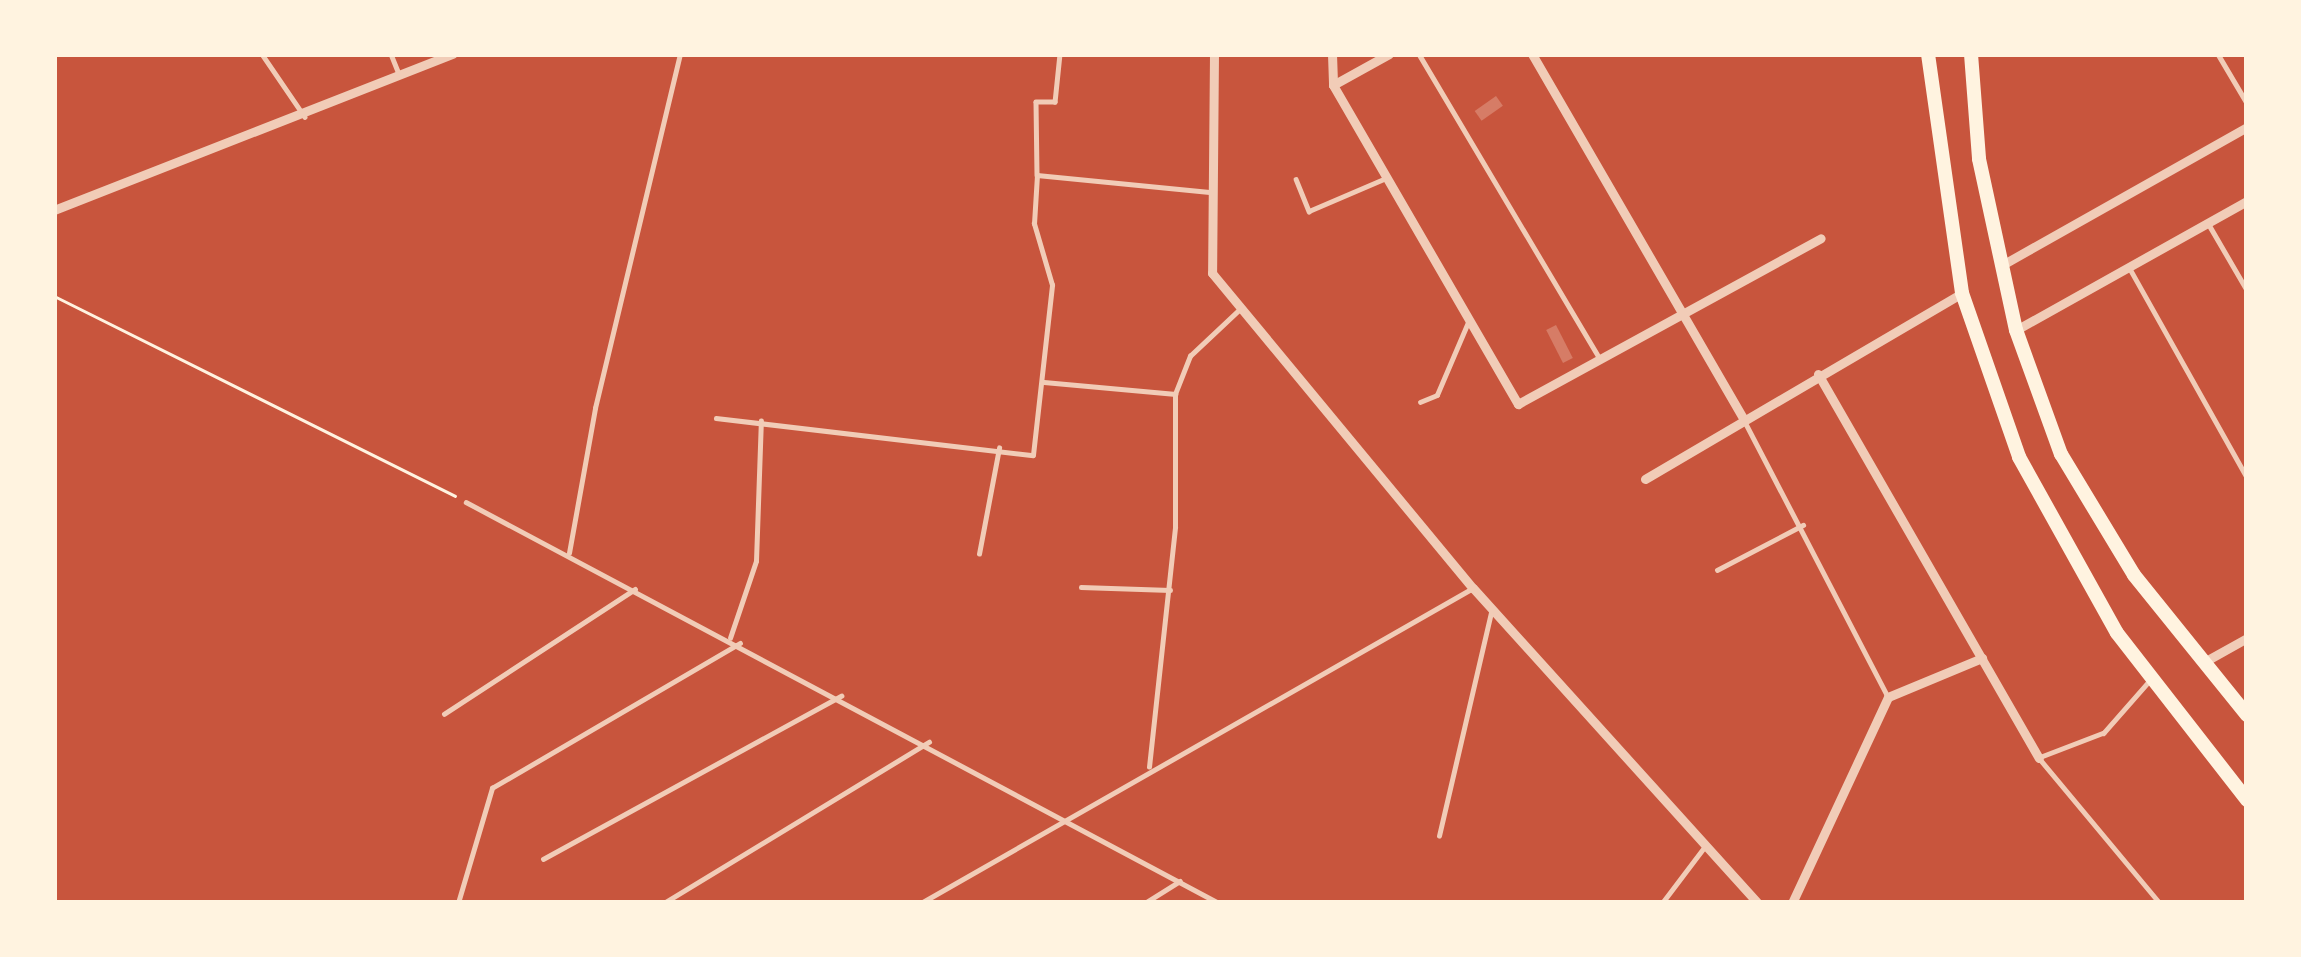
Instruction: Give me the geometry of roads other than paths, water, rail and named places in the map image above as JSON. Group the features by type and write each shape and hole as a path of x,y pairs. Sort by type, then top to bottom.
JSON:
{"main road":[{"path":"1928,54 1962,293 2019,457 2117,633 2247,800"},
{"path":"1971,54 1979,159 2016,330 2060,454 2134,575 2247,715"}],"street":[{"path":"54,210 305,118 453,54"},
{"path":"1214,54 1209,192 1212,273 1473,588 1758,903"},
{"path":"1332,54 1333,86 1518,404 1821,238"},
{"path":"1333,86 1389,54"},
{"path":"1532,54 1743,418"},
{"path":"2002,265 2247,127"},
{"path":"2016,330 2247,201"},
{"path":"1646,479 1962,293"},
{"path":"1818,374 2039,758"},
{"path":"2204,662 2247,638"},
{"path":"1792,903 1888,697 1982,658"}],"lane":[{"path":"262,54 305,118"},
{"path":"391,54 399,74"},
{"path":"569,553 595,408 680,54"},
{"path":"716,418 1037,451 1052,285 1034,224 1036,102 1055,102 1060,54"},
{"path":"1419,54 1600,359"},
{"path":"2218,54 2247,103"},
{"path":"1037,175 1209,192"},
{"path":"1296,179 1309,211 1387,178"},
{"path":"2208,223 2247,290"},
{"path":"2129,267 2247,477"},
{"path":"1149,767 1170,590 1175,394 1190,356 1241,308"},
{"path":"1420,402 1437,395 1469,320"},
{"path":"1044,382 1175,394"},
{"path":"1743,418 1803,525 1888,697"},
{"path":"730,638 756,561 761,422"},
{"path":"980,554 999,446"},
{"path":"466,502 929,742 1219,903"},
{"path":"1717,570 1803,525"},
{"path":"1081,587 1170,590"},
{"path":"445,714 636,588"},
{"path":"921,903 1149,767 1473,588"},
{"path":"1438,836 1492,608"},
{"path":"458,903 491,788 740,643"},
{"path":"2152,678 2104,734 2039,758 2160,903"},
{"path":"542,859 841,696"},
{"path":"664,903 929,742"},
{"path":"1662,903 1707,844"},
{"path":"1145,903 1180,881"}]}
